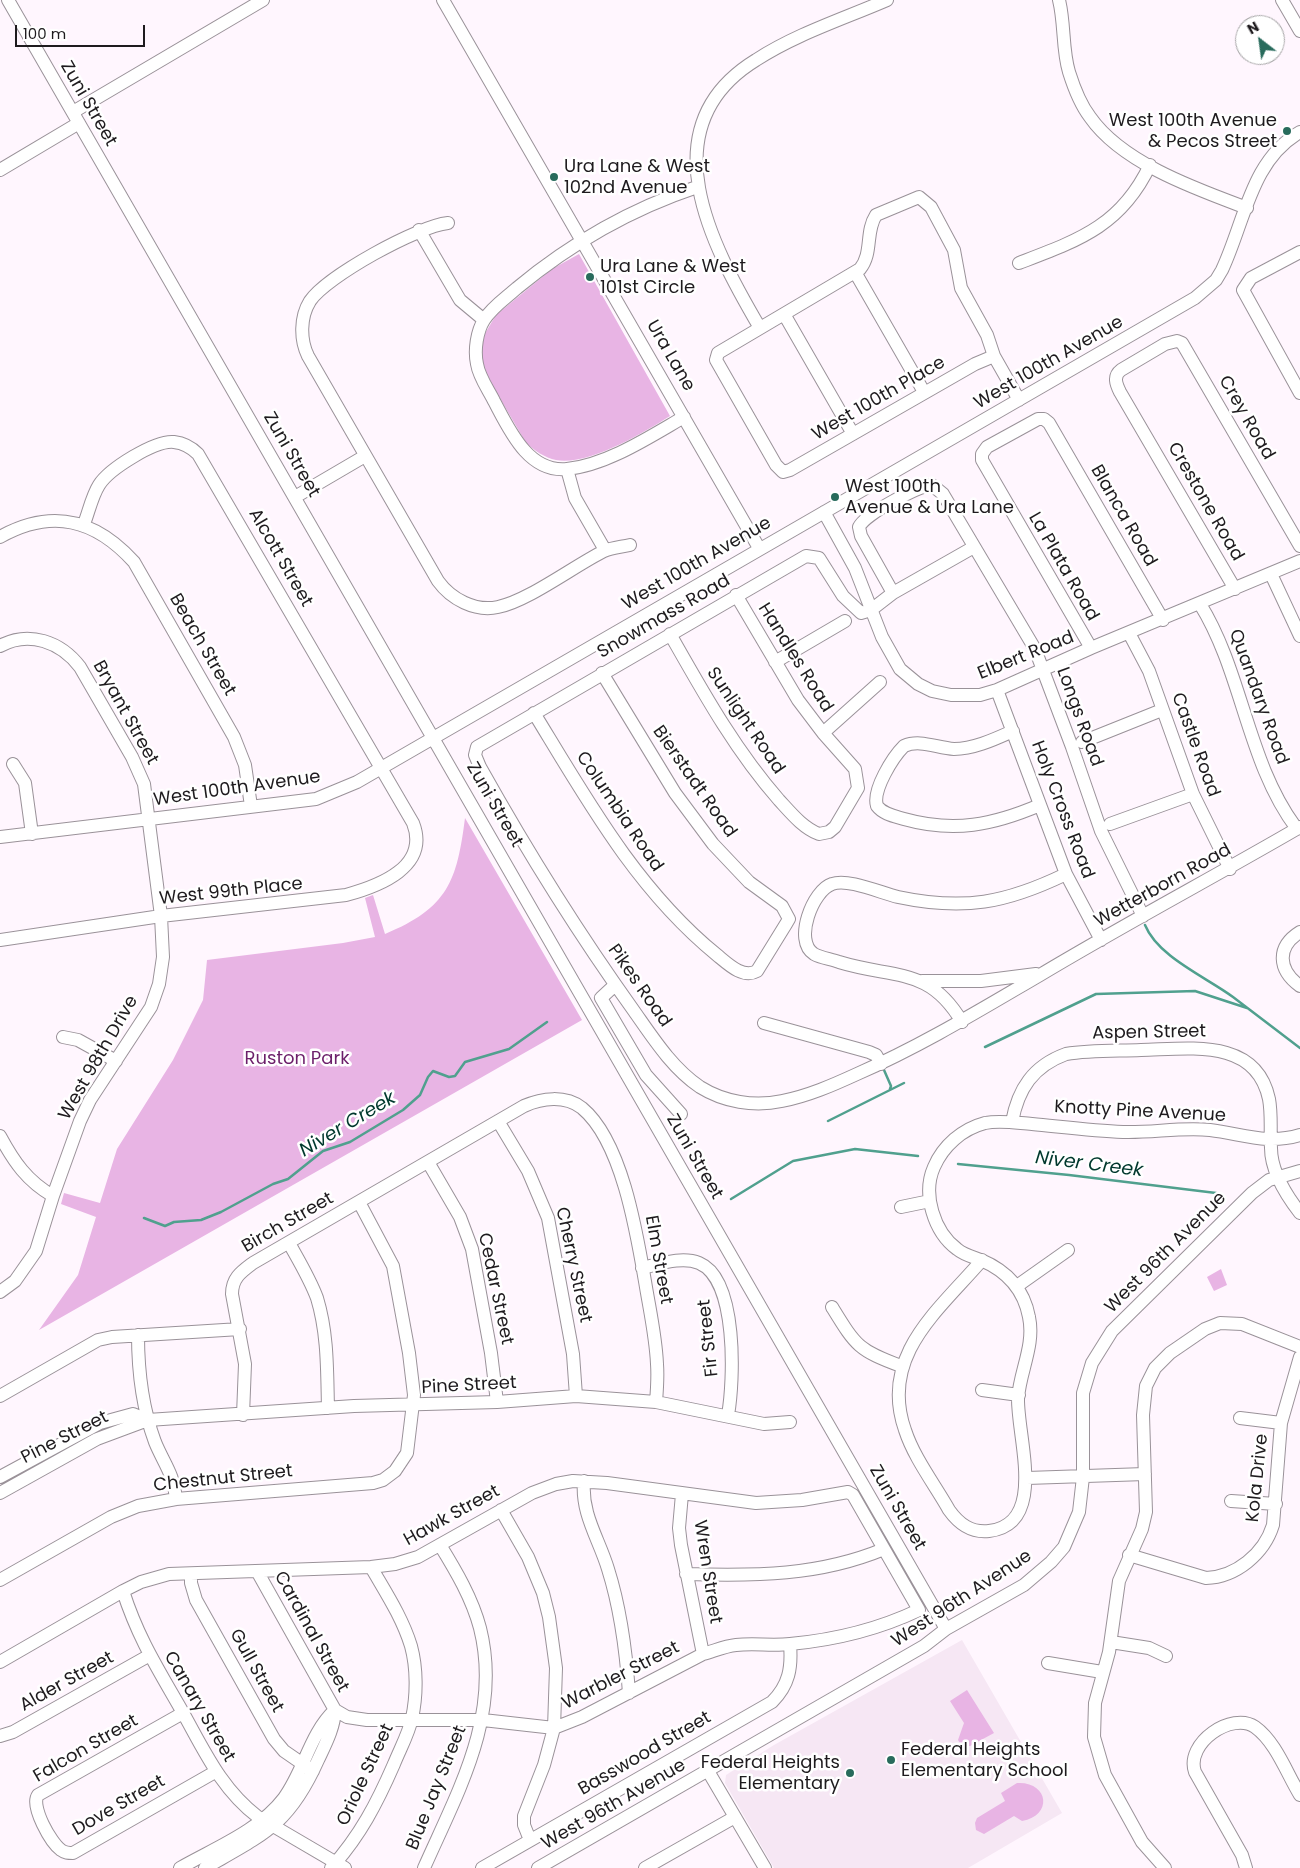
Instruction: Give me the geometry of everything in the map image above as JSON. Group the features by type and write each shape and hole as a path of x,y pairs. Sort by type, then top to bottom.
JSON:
{"street":[{"name":"Zuni Street","path":"8,0 946,1629"},
{"path":"73,112 262,0"},
{"name":"Ura Lane","path":"443,0 584,241 759,548"},
{"path":"887,0 777,48 744,67 728,82 710,108 700,132 696,154 697,187 722,258 760,328 855,272 866,262 871,227 876,215 915,197 923,198 931,207 954,250 959,284 987,335 994,356 1019,400"},
{"path":"1059,0 1068,70 1090,118 1109,138 1127,152 1202,191 1247,208"},
{"path":"1282,0 1295,11 1300,31"},
{"path":"0,170 79,123"},
{"name":"West 100th Avenue","path":"0,837 150,821 251,806 316,799 341,790 380,769 759,548 1195,298 1207,289 1222,270 1266,162 1279,146 1300,132"},
{"path":"1019,262 1079,238 1105,224 1130,199 1142,182 1150,165"},
{"path":"684,417 645,440 617,453 567,469 549,466 534,458 520,445 506,424 477,364 478,339 484,320 498,304 544,266 641,208 697,187"},
{"path":"448,223 419,230 331,281 314,296 304,317 302,333 304,349 438,581 455,597 476,607 498,607 514,602 606,550 630,545"},
{"path":"419,230 460,300 484,320"},
{"path":"1300,252 1250,278 1244,286 1244,294 1300,393"},
{"path":"855,272 924,392"},
{"path":"784,314 853,434"},
{"name":"West 100th Place","path":"760,328 718,353 716,360 776,465 782,471 790,470 924,392 994,356"},
{"name":"Crey Road","path":"1144,432 1120,392 1116,381 1118,372 1173,341 1182,343 1300,546"},
{"name":"Blanca Road","path":"1010,435 1042,418 1049,423 1164,620"},
{"name":"Crestone Road","path":"1144,432 1235,589"},
{"name":"La Plata Road","path":"1010,435 984,450 982,460 1091,648"},
{"name":"Alcott Street","path":"84,524 99,486 119,466 160,444 175,442 193,450 204,460 409,817"},
{"path":"295,497 365,456"},
{"path":"567,469 575,498 606,550"},
{"name":"Longs Road","path":"893,593 861,536 859,531 861,523 926,485 937,487 981,556 1034,649 1101,831 1143,916"},
{"name":"Elbert Road","path":"824,512 861,584 888,648 900,669 913,681 932,691 951,696 980,695 997,690 1091,648 1164,620 1300,561"},
{"path":"0,536 29,523 57,521 84,524"},
{"name":"Beach Street","path":"84,524 107,536 121,547 134,562 242,752 251,806"},
{"path":"871,610 893,593 974,547"},
{"name":"Snowmass Road","path":"476,751 481,744 602,673 736,595 811,555 819,558 841,593 861,613 871,610"},
{"path":"1271,574 1300,636"},
{"path":"841,593 861,584"},
{"name":"Handles Road","path":"736,595 798,700 858,776 858,788 844,812"},
{"name":"Quandary Road","path":"1200,604 1224,652 1268,776 1298,828"},
{"path":"775,662 845,621"},
{"name":"Castle Road","path":"1129,633 1149,671 1193,794 1230,869"},
{"name":"Sunlight Road","path":"670,634 731,738 752,769 796,818 811,831 824,834 835,827 844,812"},
{"name":"Bryant Street","path":"0,646 18,639 40,639 70,655 80,667 140,773 146,792 150,821"},
{"name":"Bierstadt Road","path":"602,673 624,713 675,793 713,844 749,882 786,910 789,919 772,947"},
{"path":"823,733 880,682"},
{"name":"Holy Cross Road","path":"997,690 1066,874 1101,940"},
{"path":"1082,742 1162,710"},
{"name":"Columbia Road","path":"534,713 586,798 626,858 687,929 730,966 744,973 753,973 760,968 772,947"},
{"path":"1013,731 965,748 953,749 908,744 896,754 877,793 876,802 880,811 918,823 966,826 1003,819 1040,805"},
{"name":"Pikes Road","path":"476,751 480,768 525,847 615,985 665,1054 691,1079 716,1095 746,1103 769,1104 800,1097 860,1073"},
{"path":"13,764 25,783 32,834"},
{"path":"1110,824 1193,794"},
{"name":"West 99th Place","path":"0,940 161,916 346,895 374,886 401,871 414,854 415,829 409,817"},
{"name":"West 98th Drive","path":"0,1292 15,1281 36,1251 53,1196 80,1121 146,1016 156,995 163,957 161,916 150,821"},
{"name":"Wetterborn Road","path":"860,1073 962,1022 1042,973 1230,869 1298,828"},
{"path":"962,1022 943,996 922,981 862,968 813,953 805,942 805,929 817,894 826,886 839,882 912,900 970,904 1012,897 1066,874"},
{"path":"1300,932 1286,944 1282,955 1286,973 1300,986"},
{"name":"Wetterborn Road","path":"922,981 981,981 1042,973"},
{"path":"615,985 601,998 646,1075 681,1114"},
{"path":"764,1023 869,1052 876,1055 881,1064"},
{"path":"62,1037 78,1040 116,1061"},
{"name":"Aspen Street","path":"1012,1122 1017,1102 1028,1079 1037,1070 1056,1058 1074,1053 1204,1048 1228,1052 1240,1057 1249,1064 1262,1081 1269,1098 1271,1157 1283,1189 1300,1213"},
{"name":"Birch Street","path":"243,1415 245,1364 232,1294 235,1278 253,1262 534,1101 560,1099 581,1107 599,1130"},
{"name":"Cherry Street","path":"498,1121 528,1171 548,1218 573,1354 576,1396"},
{"name":"Knotty Pine Avenue","path":"902,1366 899,1403 905,1432 949,1510 957,1521 967,1528 982,1531 997,1529 1006,1525 1013,1520 1023,1504 1027,1478 1019,1431 1019,1394 1031,1327 1026,1302 1017,1286 1006,1275 982,1260 962,1252 946,1238 934,1215 930,1201 930,1183 934,1167 950,1143 965,1131 979,1125 994,1122 1124,1132 1198,1129 1271,1140 1300,1135"},
{"name":"Elm Street","path":"599,1130 614,1158 625,1187 642,1268 656,1349 656,1402"},
{"path":"0,1136 22,1172 38,1187 53,1196"},
{"name":"Cedar Street","path":"428,1162 460,1217 472,1249 490,1344 496,1402"},
{"name":"West 96th Avenue","path":"538,1868 924,1646 946,1629 1024,1584 1051,1562 1072,1532 1080,1506 1083,1477 1083,1394 1092,1363 1100,1348 1112,1331 1252,1193 1278,1177 1300,1171"},
{"path":"901,1207 930,1201"},
{"name":"Chestnut Street","path":"0,1580 123,1511 176,1499 373,1483 383,1480 395,1471 407,1453 413,1406 409,1354 393,1266 359,1202"},
{"path":"289,1243 311,1284 321,1315 326,1352 328,1408"},
{"path":"1017,1286 1068,1250"},
{"name":"Fir Street","path":"642,1268 680,1260 692,1261 708,1269 720,1285 732,1363 732,1393 728,1415"},
{"path":"832,1307 856,1344 875,1356 902,1366 916,1337 982,1260"},
{"path":"1165,1868 1142,1842 1104,1776 1098,1759 1094,1720 1102,1672 1110,1652 1119,1581 1142,1529 1146,1512 1143,1409 1146,1386 1155,1368 1170,1353 1205,1329 1220,1323 1242,1324 1300,1347"},
{"path":"0,1396 98,1340 112,1337 240,1329"},
{"path":"138,1335 140,1386 148,1420 158,1448 172,1474 176,1499"},
{"name":"Kola Drive","path":"1129,1555 1201,1577 1216,1578 1242,1567 1256,1554 1271,1532 1276,1504 1281,1423 1300,1357"},
{"path":"982,1390 1019,1394"},
{"name":"Pine Street","path":"0,1492 66,1455 114,1432 148,1420 373,1405 413,1406 576,1396 656,1402 728,1415 764,1424 790,1422"},
{"name":"Pine Street","path":"0,1477 59,1443 100,1423 125,1414 132,1414 148,1420"},
{"path":"1240,1418 1281,1423"},
{"path":"59,1443 66,1455"},
{"path":"1027,1478 1145,1474"},
{"path":"584,1481 582,1495 586,1513 603,1553 622,1622 629,1694"},
{"name":"Hawk Street","path":"0,1662 141,1582 163,1575 371,1567 408,1561 542,1488 564,1482 584,1481 756,1503 802,1500 848,1492 853,1495 884,1549"},
{"name":"Wren Street","path":"682,1494 679,1528 686,1574 704,1654"},
{"path":"1231,1501 1276,1504"},
{"path":"501,1510 537,1577 549,1617 556,1668 554,1728 544,1765 524,1816 524,1825 530,1840"},
{"name":"Blue Jay Street","path":"424,1868 470,1764 483,1720 486,1674 480,1628 469,1597 440,1545"},
{"path":"686,1574 766,1576 801,1572 850,1562 884,1549"},
{"name":"Warbler Street","path":"335,1710 356,1719 483,1720 554,1728 629,1694 704,1654 737,1645 790,1644 860,1632 895,1621 919,1610 884,1549"},
{"name":"Oriole Street","path":"337,1866 372,1813 412,1720 415,1669 411,1646 402,1622 371,1567"},
{"name":"Cardinal Street","path":"257,1571 335,1710"},
{"name":"Gull Street","path":"192,1574 191,1583 196,1600 274,1739 284,1751 308,1768"},
{"name":"Canary Street","path":"124,1591 134,1623 150,1655 215,1772 234,1797 269,1823"},
{"path":"1110,1642 1149,1648 1166,1656"},
{"name":"Basswood Street","path":"482,1868 772,1702 786,1683 791,1658 790,1644"},
{"name":"Alder Street","path":"0,1736 13,1732 150,1655"},
{"path":"1048,1663 1102,1672"},
{"path":"180,1868 206,1863 293,1806 308,1768 334,1726 335,1710"},
{"name":"Falcon Street","path":"47,1829 35,1807 38,1795 183,1713"},
{"path":"1245,1867 1242,1854 1195,1772 1193,1761 1197,1748 1210,1735 1231,1724 1250,1724 1258,1729 1269,1743 1300,1795"},
{"path":"708,1771 764,1868"},
{"name":"Dove Street","path":"47,1829 61,1850 73,1853 215,1772"},
{"path":"645,1868 735,1817"},
{"path":"269,1823 337,1866"}],"shaded area":[{"name":"Federal Heights Elementary School","path":"962,1640 1062,1813 968,1868 774,1868 725,1783 726,1775 774,1745"}],"green space":[{"path":"579,254 670,416 615,447 584,458 569,461 556,460 540,453 526,443 484,371 481,347 484,335 496,315 552,269"},
{"name":"Ruston Park","path":"465,818 582,1020 39,1330 78,1275 96,1217 61,1204 64,1193 100,1203 117,1149 173,1060 203,1000 207,960 343,943 375,937 365,898 373,895 385,934 406,924 423,914 446,890 458,859"},
{"path":"1221,1269 1227,1285 1214,1291 1207,1277"},
{"path":"967,1690 994,1733 970,1746 962,1746 958,1740 964,1723 950,1701"},
{"path":"1017,1783 1035,1787 1041,1793 1043,1806 1039,1812 1032,1818 1022,1821 1014,1816 984,1834 976,1830 975,1823 977,1818 1005,1801 1001,1793"}],"waterway":[{"path":"1145,925 1151,936 1171,957 1222,989 1300,1048"},
{"path":"985,1047 1096,994 1195,991 1247,1008"},
{"name":"Niver Creek","path":"144,1218 165,1226 174,1222 201,1220 221,1212 273,1184 288,1179 323,1151 350,1142 403,1110 420,1095 428,1077 433,1071 449,1077 455,1076 465,1062 509,1049 547,1022"},
{"path":"884,1070 891,1086 890,1089"},
{"path":"828,1121 904,1083"},
{"name":"Niver Creek","path":"731,1199 793,1161 855,1149 918,1156"},
{"name":"Niver Creek","path":"958,1164 1216,1193"}],"place":[{"name":"West 100th Avenue & Pecos Street","path":"1287,131"},
{"name":"Ura Lane & West 102nd Avenue","path":"554,177"},
{"name":"Ura Lane & West 101st Circle","path":"590,277"},
{"name":"West 100th Avenue & Ura Lane","path":"835,497"},
{"name":"Federal Heights Elementary School","path":"891,1760"},
{"name":"Federal Heights Elementary","path":"850,1773"}]}
